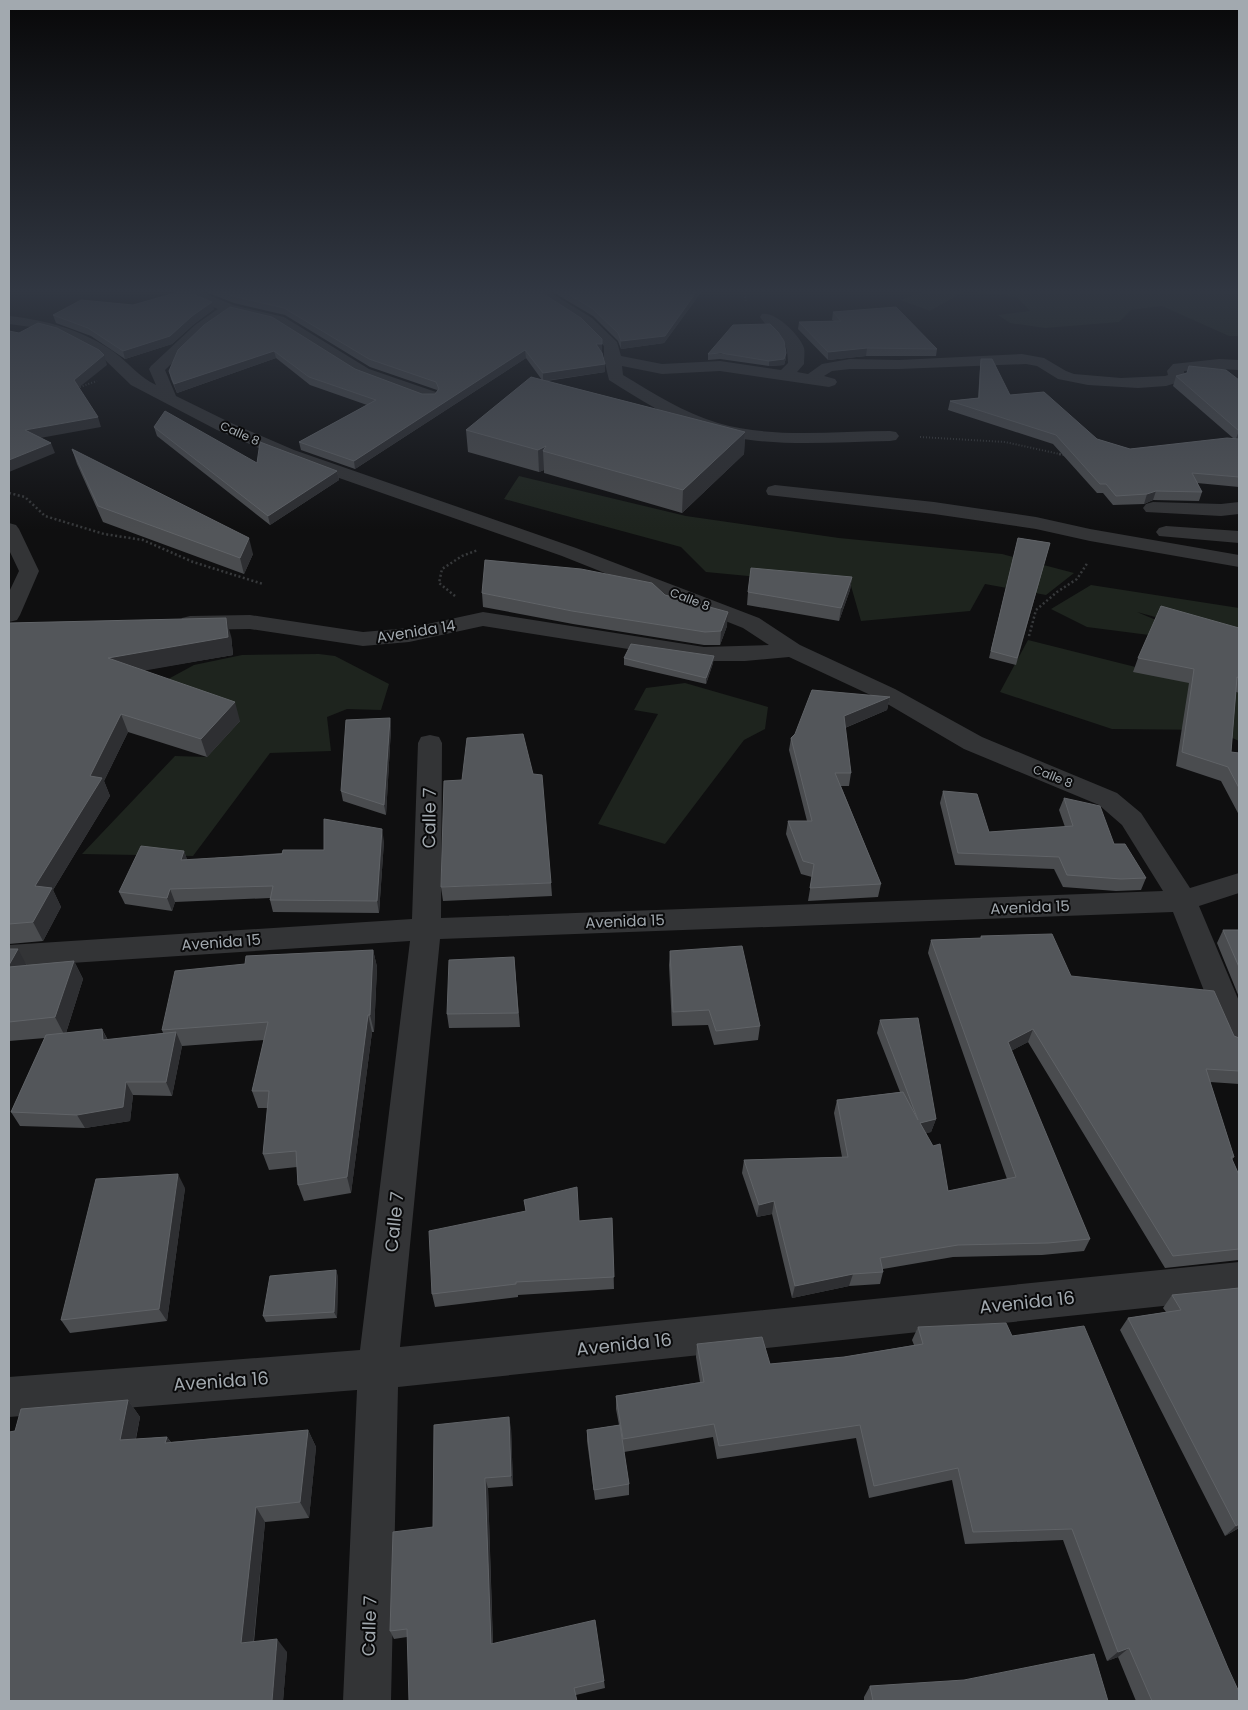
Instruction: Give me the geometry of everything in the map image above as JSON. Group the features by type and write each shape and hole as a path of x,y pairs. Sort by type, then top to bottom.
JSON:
{"street":[{"name":"Calle 8","path":"125,371 137,382 170,400 288,454 360,478 501,530 569,552 751,623 792,650 887,694 973,743 1108,798 1132,819 1183,902 1239,1039"},
{"path":"158,371 170,400"},
{"path":"361,371 430,396"},
{"path":"614,371 615,376 634,389 684,416 724,430 760,436 890,436"},
{"path":"751,371 837,383"},
{"path":"784,376 789,371"},
{"path":"812,379 824,371"},
{"path":"1054,371 1064,376 1147,384 1168,382 1176,378 1175,371"},
{"path":"776,491 934,508 1036,523 1097,536 1239,561"},
{"path":"1154,508 1221,510 1239,508"},
{"path":"1097,536 1113,530 1126,528 1239,537"},
{"path":"9,529 29,571 15,621"},
{"name":"Avenida 14","path":"173,623 250,622 363,640 409,635 483,619 704,654 745,654 792,650"},
{"name":"Calle 7","path":"367,1701 378,1369 426,928 430,743"},
{"name":"Avenida 15","path":"9,956 426,928 1183,902 1239,883"},
{"name":"Avenida 16","path":"9,1397 378,1369 1239,1280"}],"path":[{"path":"77,388 125,371"},
{"path":"890,436 1005,442 1070,456"},
{"path":"9,493 25,497 45,516 104,534 142,540 193,562 263,584"},
{"path":"483,619 439,583 442,569 462,556 480,549 501,530"},
{"path":"1029,636 1036,610 1057,592 1077,579 1095,552 1097,536"}],"shaded area":[{"path":"519,476 686,516 839,538 1002,554 1074,573 1046,595 985,584 970,611 861,621 851,586 706,572 681,547 504,499"},
{"path":"1091,585 1239,608 1239,640 1137,612 1156,620 1149,635 1087,627 1051,609"},
{"path":"1028,640 1239,693 1239,741 1215,730 1112,729 1000,692"},
{"path":"319,654 335,656 389,684 381,710 347,709 327,717 331,751 270,753 193,856 82,854 175,756 207,757 159,684 194,665 242,655"},
{"path":"685,683 768,707 765,729 744,740 665,844 598,824 658,714 634,710 646,688"}],"building":[{"path":"9,371 85,371 74,380 98,417 25,430 51,443 9,460"},
{"path":"169,371 214,371 174,384"},
{"path":"301,371 360,371 422,394 435,394 439,389 436,382 403,371 493,371 354,461 299,442 376,400 309,377"},
{"path":"541,371 558,371 543,373"},
{"path":"980,371 998,371 1010,395 1044,392 1097,439 1130,449 1227,438 1239,439 1239,477 1192,473 1202,492 1156,491 1147,494 1116,496 1106,484 1100,484 1056,435 950,401 979,398"},
{"path":"1188,371 1227,371 1239,380 1239,431 1176,376 1187,373"},
{"path":"531,377 745,432 683,490 543,451 546,446 538,450 466,430"},
{"path":"165,411 257,463 260,442 337,471 268,516 154,427"},
{"path":"72,449 249,538 240,558 98,506"},
{"path":"1018,538 1050,543 1017,658 991,651"},
{"path":"485,560 581,569 652,583 665,595 728,612 721,631 705,632 572,611 482,593"},
{"path":"751,568 852,577 841,608 748,592"},
{"path":"1161,606 1239,628 1239,678 1237,677 1231,752 1239,753 1239,788 1228,767 1182,752 1194,669 1138,658"},
{"path":"226,618 228,637 108,658 235,702 201,739 121,714 90,776 102,778 35,886 52,888 33,922 9,924 9,623"},
{"path":"631,644 714,656 706,678 624,658"},
{"path":"812,690 890,697 844,716 851,773 835,773 881,884 810,888 814,864 803,861 788,821 812,821 791,738 795,734"},
{"path":"390,718 384,805 341,791 346,720"},
{"path":"523,734 533,774 542,775 551,883 441,887 444,781 462,780 467,738"},
{"path":"943,791 977,794 989,832 1073,826 1064,798 1100,806 1114,844 1125,844 1146,878 1121,879 1067,875 1059,857 958,853"},
{"path":"324,819 382,829 377,901 270,900 273,886 170,889 167,898 119,892 141,846 184,851 181,860 282,854 283,850 324,850"},
{"path":"1223,930 1239,930 1239,967"},
{"path":"1052,934 1071,976 1214,991 1234,1036 1239,1038 1239,1071 1206,1069 1234,1157 1231,1157 1239,1175 1239,1249 1173,1256 1033,1029 1008,1042 1090,1239 1048,1243 958,1245 880,1258 883,1272 853,1274 795,1286 774,1201 759,1205 744,1160 848,1157 837,1100 903,1092 918,1120 880,1020 918,1018 936,1119 920,1123 933,1146 940,1144 948,1191 1016,1177 931,940 982,938 981,936"},
{"path":"742,946 760,1026 716,1031 709,1010 673,1012 670,951"},
{"path":"9,949 18,949 9,965"},
{"path":"373,950 370,1015 368,1015 347,1177 298,1185 296,1151 263,1154 269,1091 252,1091 268,1022 162,1030 175,971 245,964 246,956"},
{"path":"514,957 518,1013 447,1014 449,960"},
{"path":"74,961 55,1017 9,1022 9,967"},
{"path":"102,1029 103,1040 176,1032 166,1082 126,1082 123,1107 77,1115 11,1112 46,1035"},
{"path":"178,1174 159,1309 61,1320 96,1179"},
{"path":"577,1187 579,1221 612,1218 614,1277 516,1282 516,1284 432,1294 429,1231 526,1211 524,1200"},
{"path":"336,1270 334,1312 263,1316 270,1276"},
{"path":"1239,1288 1239,1524 1236,1526 1128,1318 1181,1310 1172,1295"},
{"path":"1006,1323 1012,1336 1084,1326 1239,1692 1239,1701 1152,1701 1129,1648 1118,1652 1072,1529 973,1532 958,1468 874,1486 860,1425 719,1446 714,1424 623,1439 616,1396 704,1382 697,1344 762,1337 770,1364 844,1357 923,1344 918,1327"},
{"path":"128,1400 120,1440 167,1437 165,1443 308,1430 300,1502 256,1507 241,1643 277,1639 272,1701 9,1701 9,1432 15,1431 21,1409"},
{"path":"509,1417 511,1476 485,1478 491,1644 595,1620 604,1681 574,1688 577,1701 409,1701 407,1629 390,1631 393,1532 433,1527 434,1425"},
{"path":"620,1425 629,1484 594,1490 587,1430"},
{"path":"1094,1654 1108,1701 873,1701 870,1686 964,1680"}]}
